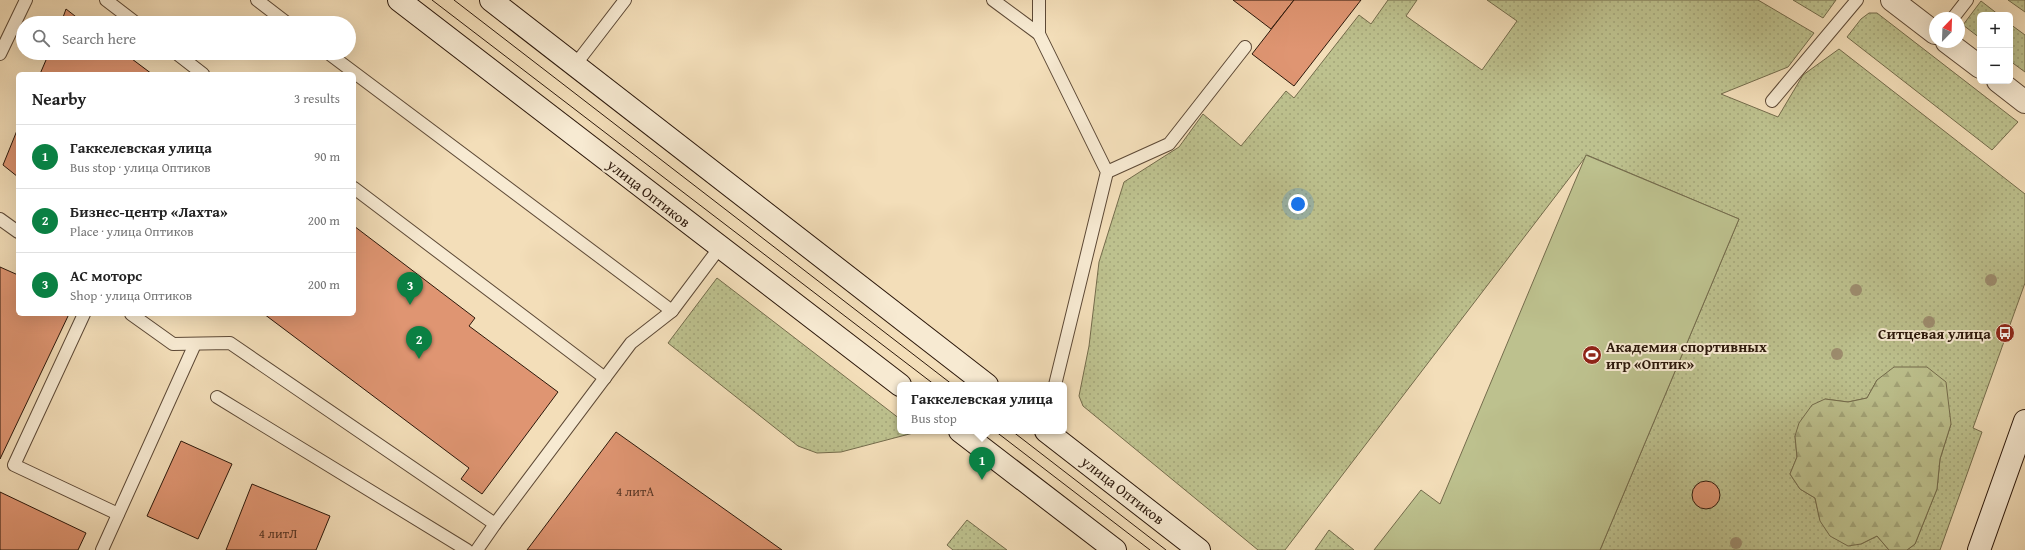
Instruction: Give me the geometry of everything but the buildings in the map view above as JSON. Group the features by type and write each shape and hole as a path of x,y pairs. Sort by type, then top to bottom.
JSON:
{"main road":[{"name":"улица Оптиков","path":"399,0 897,383"},
{"path":"491,0 983,382"},
{"path":"1892,0 1929,28"},
{"path":"1955,48 1977,65"},
{"path":"2002,84 2025,102"},
{"path":"1979,550 2025,421"},
{"path":"964,434 1115,550"},
{"name":"улица Оптиков","path":"1050,434 1199,550"}],"lane":[{"path":"18,16 26,0"},
{"path":"106,0 127,16"},
{"path":"257,0 278,16"},
{"path":"575,65 625,0"},
{"path":"993,0 1039,34"},
{"path":"1039,0 1039,34 1107,172 1056,382"},
{"path":"1772,101 1857,0"},
{"path":"1958,12 1967,0"},
{"path":"0,54 16,21"},
{"path":"1107,172 1169,144 1245,46"},
{"path":"185,60 200,72"},
{"path":"337,60 353,72"},
{"path":"356,74 672,311"},
{"path":"356,190 605,378"},
{"path":"0,219 16,231"},
{"path":"476,550 631,343 672,311 720,247"},
{"path":"83,316 14,465 118,514"},
{"path":"134,316 173,344 230,343 495,524"},
{"path":"102,550 195,344"},
{"path":"217,397 467,550"}],"green space":[{"path":"1388,0 1417,0 1406,16 1482,70 1517,21 1487,0 1758,0 1814,33 1788,67 1721,94 1778,117 1803,75 1839,49 2025,194 2025,283 1973,428 1982,432 1940,550 1907,550 1915,544 1937,489 1940,459 1951,424 1877,380 1867,398 1848,402 1825,399 1795,436 1797,457 1790,474 1800,489 1815,498 1820,520 1861,544 1877,536 1889,550 1600,550 1739,219 1587,155 1285,550 1258,550 1083,406 1079,396 1089,346 1099,262 1124,182 1179,147 1203,114 1241,146 1286,91 1294,98 1359,15 1371,24"},
{"path":"1793,0 1836,0 1823,18"},
{"path":"2008,0 2025,0 2025,12"},
{"path":"1981,1 1995,12 1977,12 1977,36 1965,27 1965,22"},
{"path":"1869,13 1877,13 2018,122 1992,150 1847,37 1861,19"},
{"path":"2013,26 2025,35 2025,72 2013,63"},
{"name":"Академия спортивных игр «Оптик»","path":"1586,155 1739,219 1600,550 1374,550 1421,490 1440,504"},
{"path":"717,278 897,417 897,434 909,434 841,452 817,453 798,446 668,343"},
{"path":"1894,367 1927,367 1946,382 1951,424 1940,459 1937,489 1915,544 1907,550 1889,550 1877,536 1861,544 1848,546 1830,536 1820,521 1815,498 1800,489 1790,474 1797,457 1795,436 1799,423 1812,405 1825,399 1848,402 1867,398 1877,380"},
{"path":"967,520 1007,550 953,550 947,545"},
{"path":"1329,530 1354,550 1315,550"}],"tram line":[{"path":"432,0 931,382"},
{"path":"454,0 949,382"},
{"path":"999,434 1150,550"},
{"path":"1016,434 1166,550"}],"place":[{"name":"АС моторс","path":"410,305"},
{"name":"Ситцевая улица","path":"2005,333"},
{"name":"Академия спортивных игр «Оптик»","path":"1592,355"},
{"name":"Бизнес-центр «Лахта»","path":"419,359"},
{"name":"Гаккелевская улица","path":"982,480"}]}
